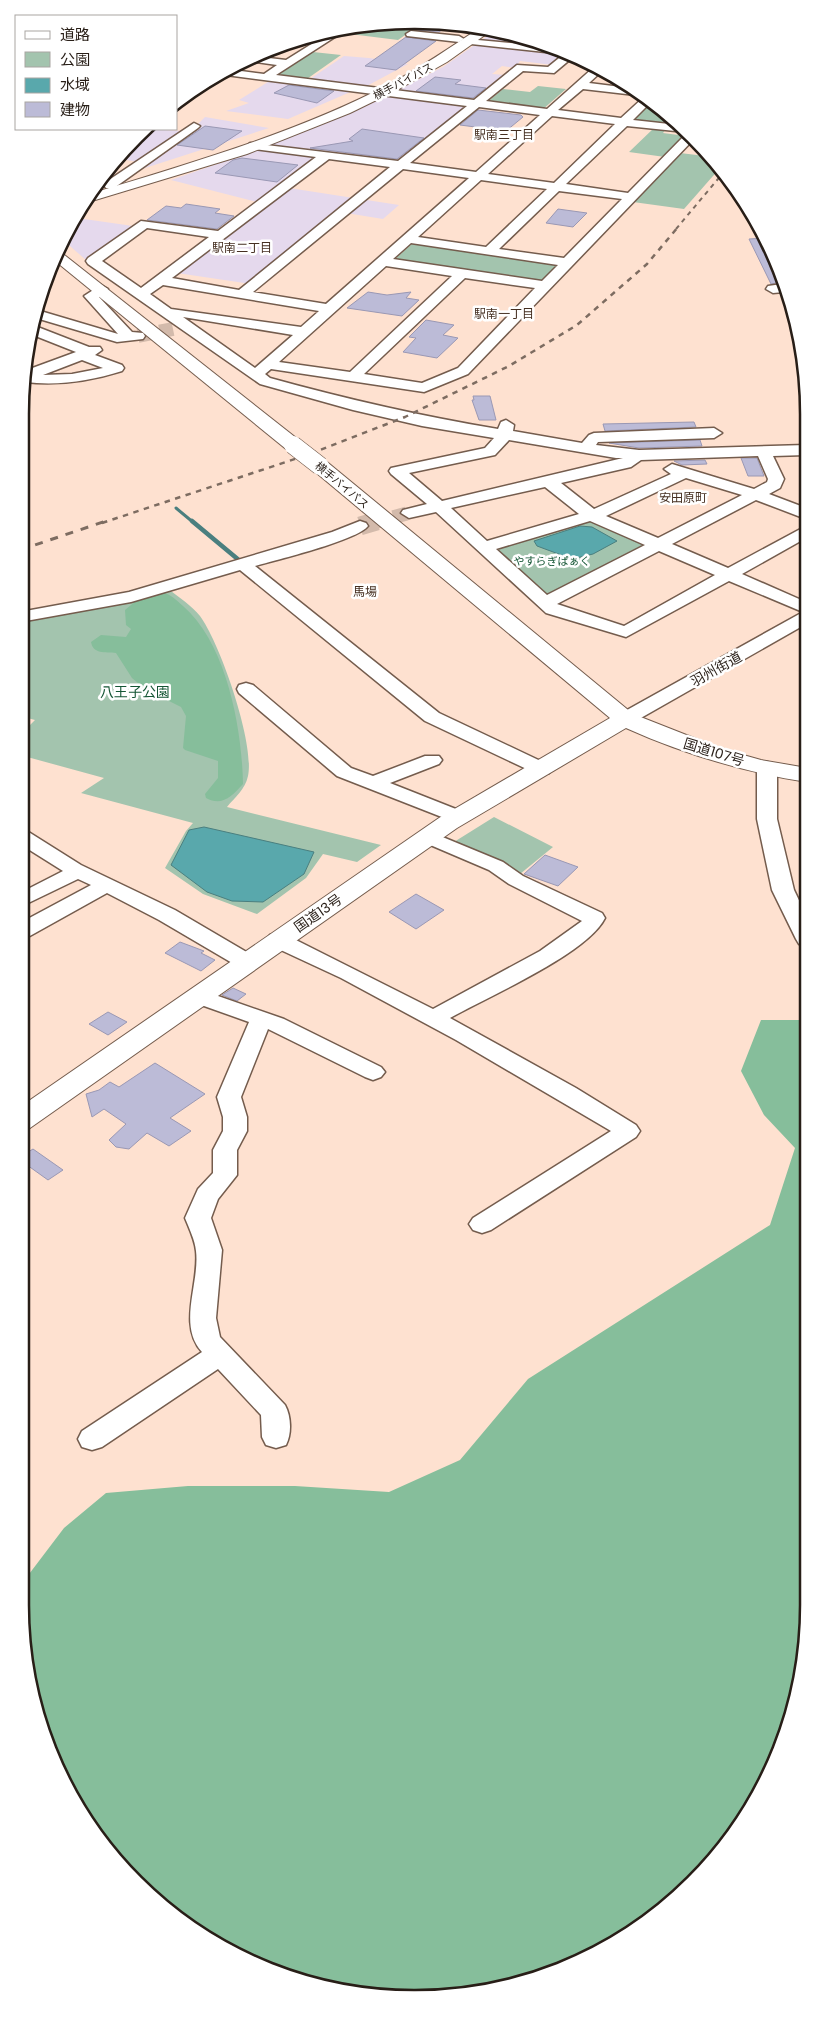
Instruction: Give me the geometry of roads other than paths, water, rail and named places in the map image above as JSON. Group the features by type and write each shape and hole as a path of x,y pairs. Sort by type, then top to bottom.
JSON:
{"highway":[{"name":"横手バイパス","path":"465,40 471,33"},
{"name":"横手バイパス","path":"97,196 254,146 320,120 377,91 411,69 476,34"},
{"name":"横手バイパス","path":"103,187 246,142 377,91"},
{"name":"横手バイパス","path":"62,259 320,466 625,719"},
{"name":"国道107号","path":"625,719 660,735 767,768 800,774"},
{"name":"国道13号","path":"29,1115 428,837 625,719"}],"street":[{"path":"411,34 534,48"},
{"path":"265,78 322,40"},
{"path":"290,50 305,52"},
{"path":"242,294 521,67 550,71 559,57"},
{"path":"263,60 288,63"},
{"path":"255,376 593,73"},
{"path":"235,74 673,128"},
{"path":"580,85 624,91"},
{"path":"488,251 643,104"},
{"path":"110,185 194,126"},
{"path":"267,364 424,388 463,372 686,141"},
{"path":"254,146 632,197"},
{"path":"142,294 324,156"},
{"path":"219,235 145,224 93,261 170,314 179,328 255,376 278,386 353,406 505,429 585,448 639,455 800,450"},
{"path":"407,239 569,262"},
{"path":"382,261 547,286"},
{"path":"76,269 106,276 155,311 170,314 183,313 303,332"},
{"path":"354,378 462,273"},
{"path":"160,280 329,309"},
{"path":"101,289 91,296 128,337"},
{"path":"42,316 128,337"},
{"path":"31,377 93,382 117,368 38,332"},
{"path":"31,375 128,337"},
{"path":"707,418 722,452"},
{"path":"505,429 490,452 397,471 552,609 626,632 800,534"},
{"path":"585,448 594,438 714,433"},
{"path":"545,603 774,485 776,479 763,451"},
{"path":"639,455 657,465 757,495 800,512"},
{"path":"408,513 625,464 639,455"},
{"path":"483,547 605,511 685,473"},
{"path":"548,481 591,515 800,605"},
{"path":"29,615 131,597 338,536 360,526"},
{"path":"244,565 432,717 542,768"},
{"name":"羽州街道","path":"625,719 800,620"},
{"path":"246,689 344,772 459,817"},
{"path":"374,785 380,780 432,760"},
{"path":"767,768 767,820 783,890 800,925"},
{"path":"428,837 496,866 516,880 594,918 592,924 550,955 495,985 477,992 433,1018"},
{"path":"29,841 78,871 167,915 247,962"},
{"path":"29,896 78,871"},
{"path":"29,927 106,885"},
{"path":"278,940 324,960 433,1018 580,1100 628,1131 482,1224"},
{"path":"198,996 276,1024 373,1072"},
{"path":"261,1020 229,1097 235,1117 235,1131 225,1150 226,1175 207,1195 198,1218 209,1250 203,1318 208,1341 275,1412 276,1437"},
{"path":"92,1439 220,1354"}],"water":[{"path":"580,526 592,527 617,541 593,554 572,559 537,546 534,541"},
{"path":"204,827 314,852 304,874 263,902 232,901 207,892 171,865 189,830"}],"waterway":[{"path":"176,508 194,523"},
{"path":"192,521 240,561"}],"tunnel":[{"path":"138,336 173,329"},
{"path":"372,523 409,513"},
{"path":"360,526 377,521"}],"railway":[{"path":"676,229 719,178"},
{"path":"102,523 307,455 405,417 509,366 577,325 647,264 678,227"},
{"path":"29,547 106,521"}],"district":[{"name":"駅南三丁目","path":"504,134"},
{"name":"駅南二丁目","path":"242,247"},
{"name":"駅南一丁目","path":"504,313"},
{"name":"安田原町","path":"683,497"},
{"name":"馬場","path":"365,591"}],"park label":[{"name":"やすらぎぱぁく","path":"552,561"},
{"name":"八王子公園","path":"135,692"}]}
